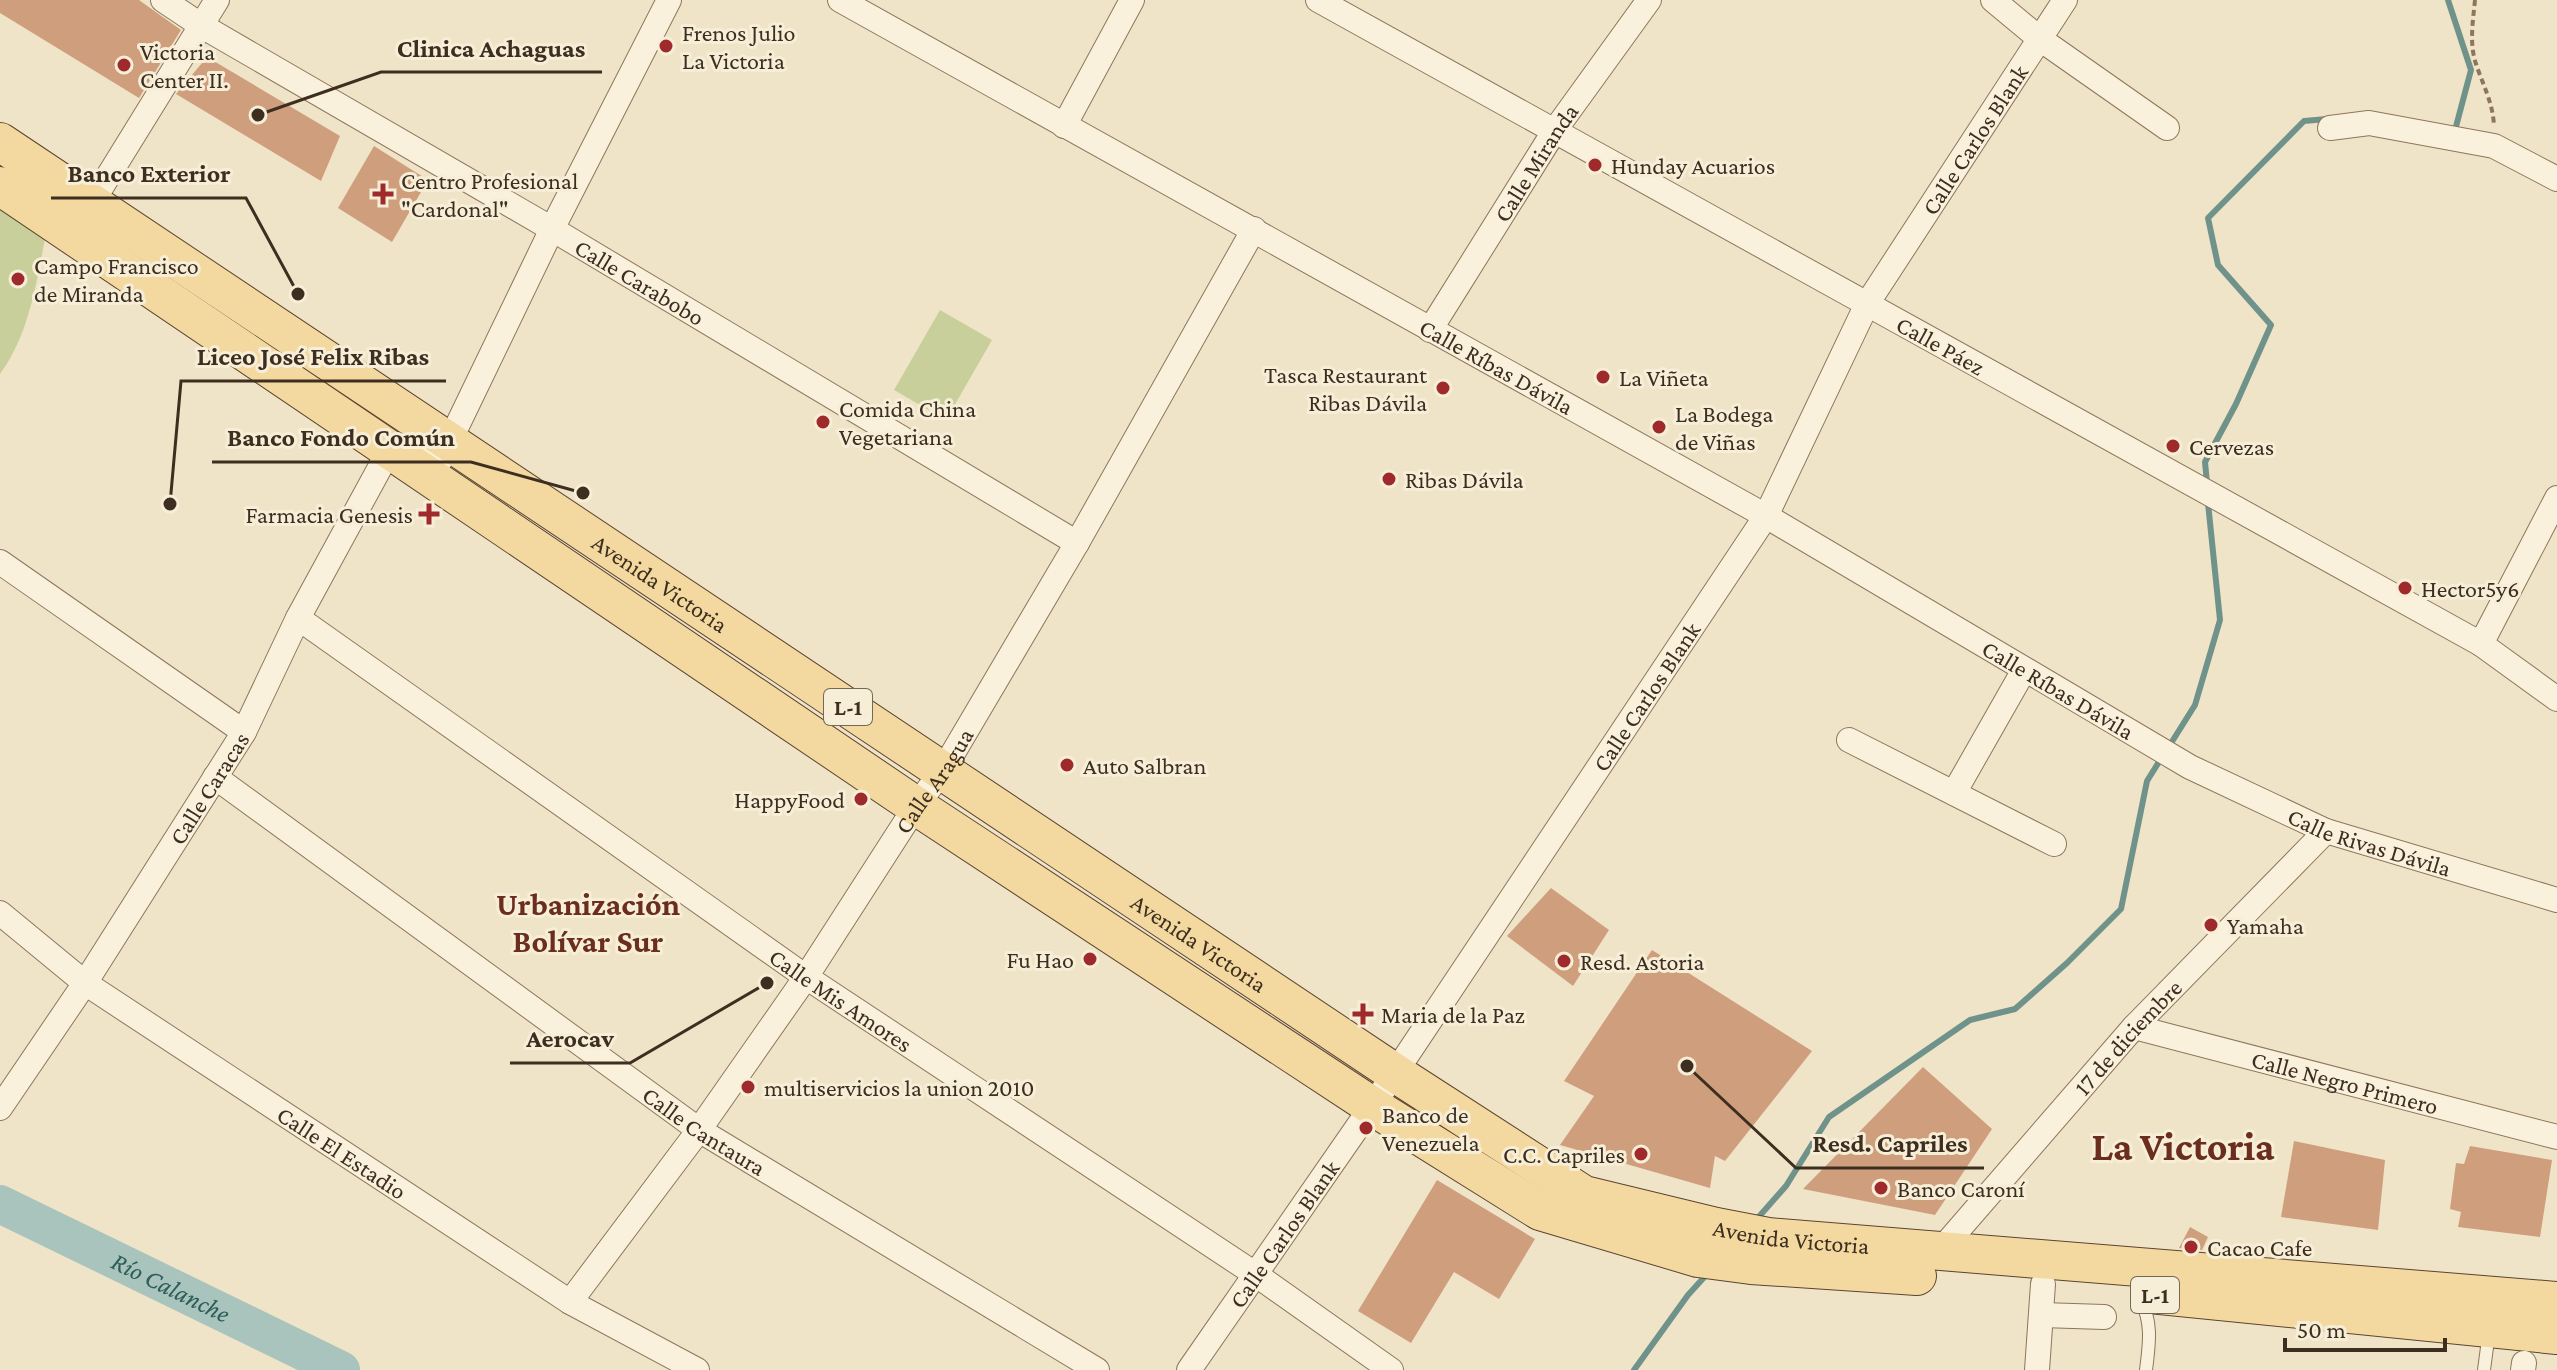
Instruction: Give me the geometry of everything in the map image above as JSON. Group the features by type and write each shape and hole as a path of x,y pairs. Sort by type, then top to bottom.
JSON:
{"main road":[{"name":"Avenida Victoria","path":"0,142 82,219 389,451 441,461 943,770 1395,1073 1584,1195 1707,1242"},
{"name":"Avenida Victoria","path":"0,186 82,219 441,461 916,806 1372,1106 1540,1211 2042,1299 2135,1293 2557,1335"},
{"name":"Avenida Victoria","path":"1760,1251 1939,1252 2557,1301"}],"street":[{"name":"Calle Carabobo","path":"163,0 202,26 552,229 1077,543"},
{"path":"82,219 217,0"},
{"path":"441,461 552,229 669,0"},
{"name":"Calle Ríbas Dávila","path":"840,0 1766,516 2190,767"},
{"path":"1064,126 1132,0"},
{"name":"Calle Páez","path":"1318,0 2481,644 2557,699"},
{"name":"Calle Miranda","path":"1430,330 1555,130 1649,0"},
{"path":"1993,0 2040,39 2167,128"},
{"name":"Calle Carlos Blank","path":"1189,1370 1395,1073 1766,516 1867,304 2065,0"},
{"path":"2330,128 2369,123 2494,146 2557,179"},
{"name":"Calle Aragua","path":"570,1302 699,1130 806,977 916,806 943,770 1077,543 1254,229"},
{"name":"Calle Caracas","path":"0,1108 85,983 244,732 298,618 389,451"},
{"path":"2481,644 2557,498"},
{"path":"0,562 244,732"},
{"name":"Calle Mis Amores","path":"298,618 806,977 1255,1274 1391,1370"},
{"path":"1954,793 2024,670"},
{"path":"1849,740 2054,844"},
{"name":"Calle Rivas Dávila","path":"2190,767 2326,831 2557,900"},
{"name":"Calle Cantaura","path":"215,777 699,1130 1097,1370"},
{"name":"17 de diciembre","path":"1939,1252 2134,1027 2326,831"},
{"name":"Calle El Estadio","path":"0,913 85,983 570,1302 697,1370"},
{"name":"Calle Negro Primero","path":"2134,1027 2557,1137"},
{"path":"2037,1370 2042,1299 2104,1317"}],"lane":[{"path":"2135,1293 2147,1311 2149,1340 2146,1370"},
{"path":"2484,1370 2490,1328"}],"path":[{"path":"2475,0 2471,31 2475,62 2488,90 2494,120 2494,146"}],"green space":[{"name":"Campo Francisco de Miranda","path":"0,201 46,234 25,325 0,374"},
{"path":"940,310 992,340 946,420 894,390"}],"building":[{"name":"Victoria Center II.","path":"0,0 139,0 181,30 139,98 0,13"},
{"path":"207,57 340,136 321,181 176,94"},
{"name":"Centro Profesional \"Cardonal\"","path":"374,146 428,180 392,242 338,208"},
{"name":"Resd. Astoria","path":"1551,888 1609,930 1573,986 1507,936"},
{"path":"1652,950 1812,1051 1725,1161 1715,1156 1710,1188 1560,1145 1594,1096 1564,1081"},
{"path":"1923,1067 1992,1129 1935,1215 1803,1189"},
{"path":"2294,1141 2385,1160 2378,1230 2281,1217"},
{"path":"2470,1146 2552,1160 2540,1237 2458,1227 2461,1212 2450,1209 2456,1163 2464,1164"},
{"path":"1437,1180 1535,1239 1499,1299 1454,1272 1411,1343 1358,1311"},
{"path":"2190,1227 2208,1237 2202,1250 2179,1248"}],"waterway":[{"path":"2448,0 2471,70 2454,134"},
{"path":"2207,483 2205,462 2236,404 2271,325 2218,265 2208,218 2304,121 2327,119"},
{"path":"2168,748 2195,705 2220,620 2208,503"},
{"path":"1756,1220 1786,1186 1829,1117 1970,1020 2015,1009 2121,909 2147,781 2162,757"},
{"name":"Río Calanche","path":"0,1204 341,1370"},
{"path":"1634,1370 1688,1295 1708,1273"}],"place":[{"name":"Frenos Julio La Victoria","path":"666,46"},
{"name":"Victoria Center II.","path":"124,65"},
{"name":"Clinica Achaguas","path":"258,115"},
{"name":"Hunday Acuarios","path":"1595,165"},
{"name":"Centro Profesional \"Cardonal\"","path":"383,194"},
{"name":"Campo Francisco de Miranda","path":"18,279"},
{"name":"Banco Exterior","path":"298,294"},
{"name":"La Viñeta","path":"1603,377"},
{"name":"Tasca Restaurant Ribas Dávila","path":"1443,388"},
{"name":"Comida China Vegetariana","path":"823,422"},
{"name":"La Bodega de Viñas","path":"1659,427"},
{"name":"Cervezas","path":"2173,446"},
{"name":"Ribas Dávila","path":"1389,479"},
{"name":"Banco Fondo Común","path":"583,493"},
{"name":"Liceo José Felix Ribas","path":"170,504"},
{"name":"Farmacia Genesis","path":"429,514"},
{"name":"Hector5y6","path":"2405,588"},
{"name":"Auto Salbran","path":"1067,765"},
{"name":"HappyFood","path":"861,799"},
{"name":"Yamaha","path":"2211,925"},
{"name":"Fu Hao","path":"1090,959"},
{"name":"Resd. Astoria","path":"1564,961"},
{"name":"Aerocav","path":"767,983"},
{"name":"Maria de la Paz","path":"1363,1014"},
{"name":"Resd. Capriles","path":"1687,1066"},
{"name":"multiservicios la union 2010","path":"748,1087"},
{"name":"Banco de Venezuela","path":"1366,1128"},
{"name":"C.C. Capriles","path":"1641,1154"},
{"name":"Banco Caroní","path":"1881,1188"},
{"name":"Cacao Cafe","path":"2191,1247"}],"district":[{"name":"Urbanización Bolívar Sur","path":"588,922"},
{"name":"La Victoria","path":"2183,1146"}]}
